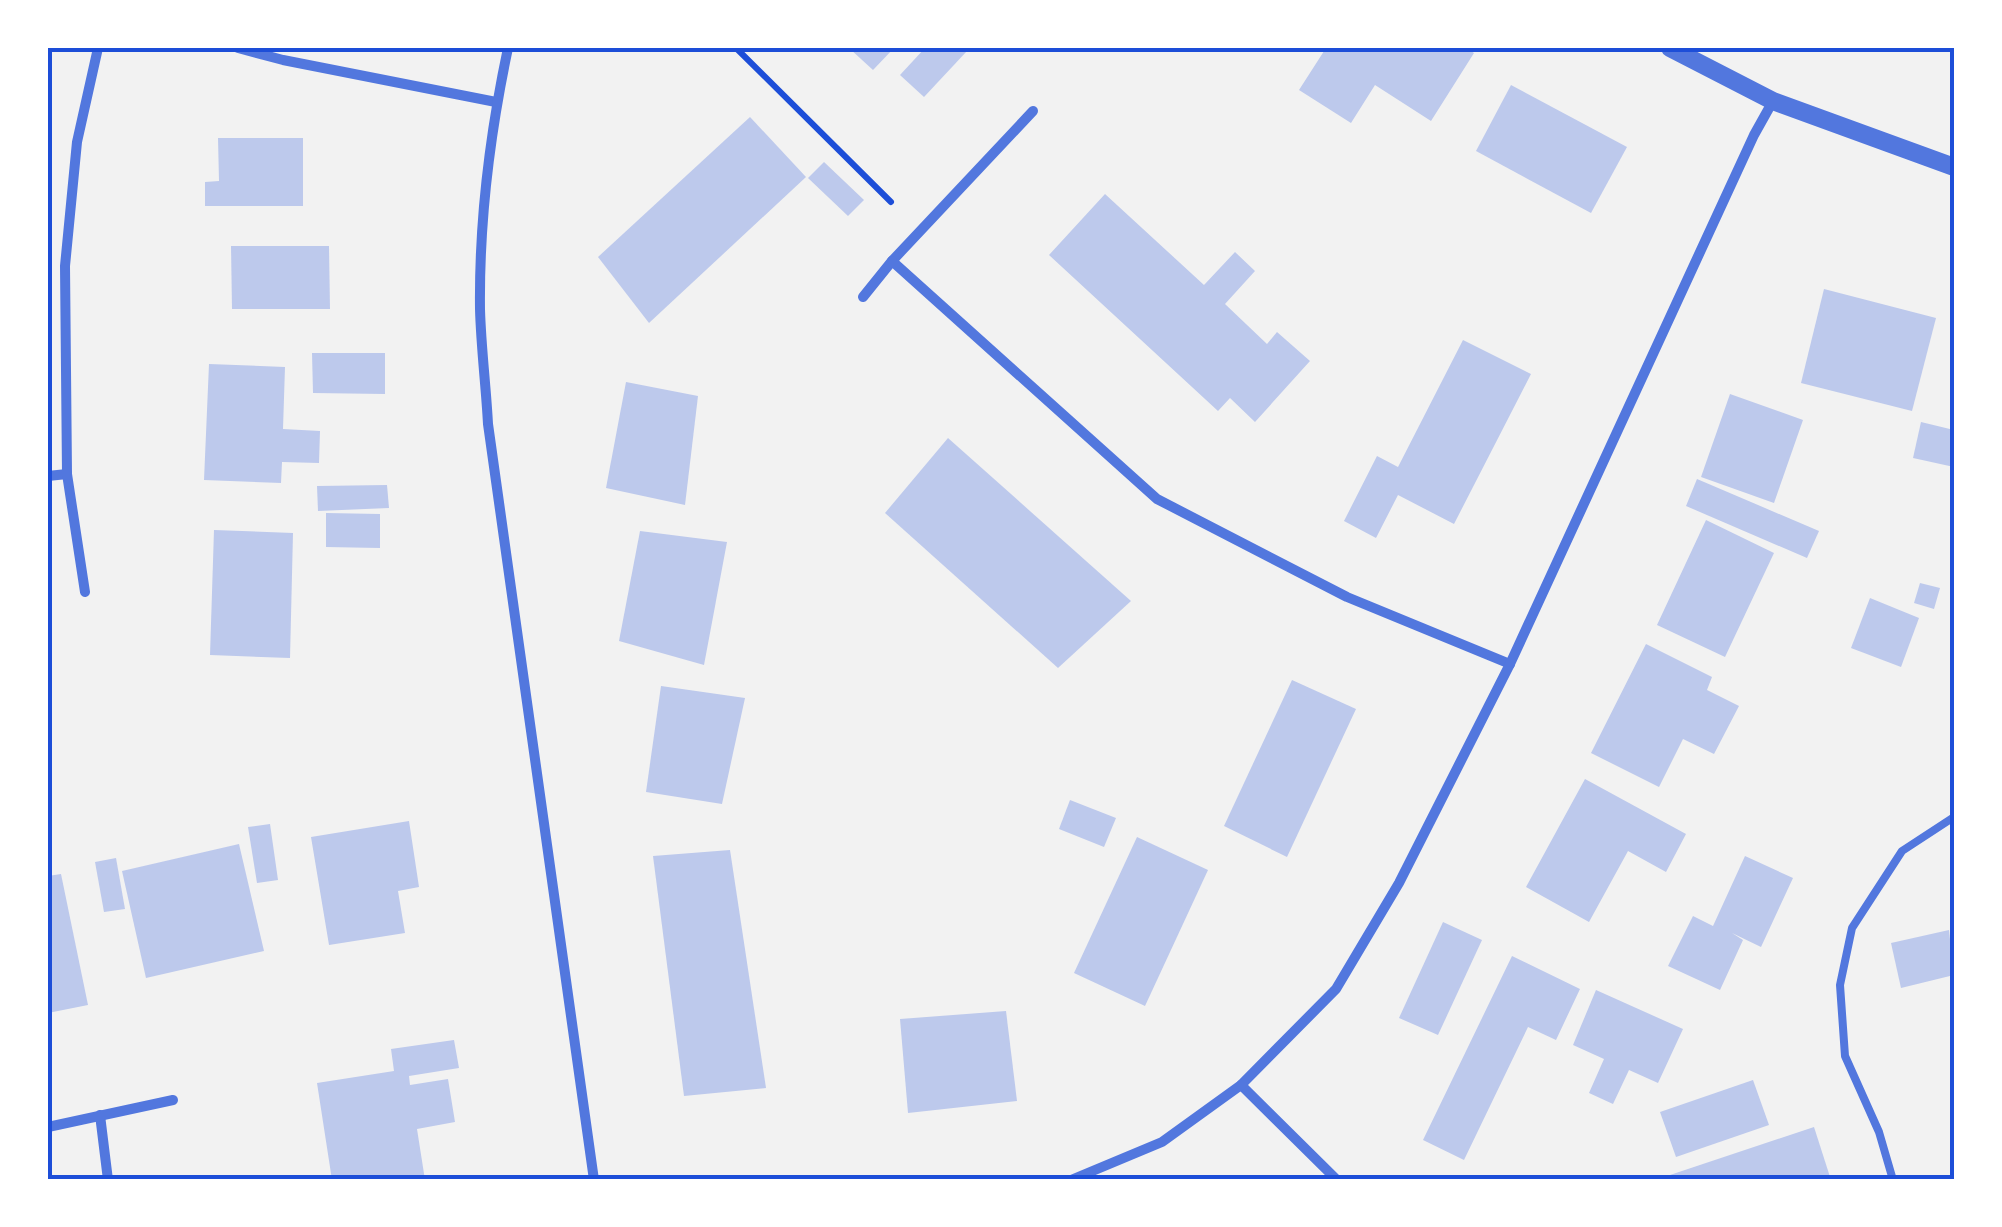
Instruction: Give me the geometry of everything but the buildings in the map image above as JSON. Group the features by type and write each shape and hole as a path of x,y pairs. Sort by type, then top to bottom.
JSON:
{"street":[{"path":"85,592 68,474 65,266 77,142 98,48"},
{"path":"238,48 496,102"},
{"path":"508,48 484,192 480,309 488,424 594,1180"},
{"path":"1670,48 1773,101 1954,167"},
{"path":"1072,1180 1095,1175 1162,1142 1241,1085 1336,989 1398,883 1510,664 1773,101"},
{"path":"863,297 892,261 1034,111"},
{"path":"892,261 1157,499 1347,597 1510,664"},
{"path":"48,476 68,474"},
{"path":"1241,1085 1337,1180"},
{"path":"48,1126 174,1100"},
{"path":"100,1116 108,1180"}],"lane":[{"path":"1894,1180 1879,1132 1845,1056 1840,985 1852,928 1902,851 1954,817"}],"path":[{"path":"736,48 921,231"}]}
